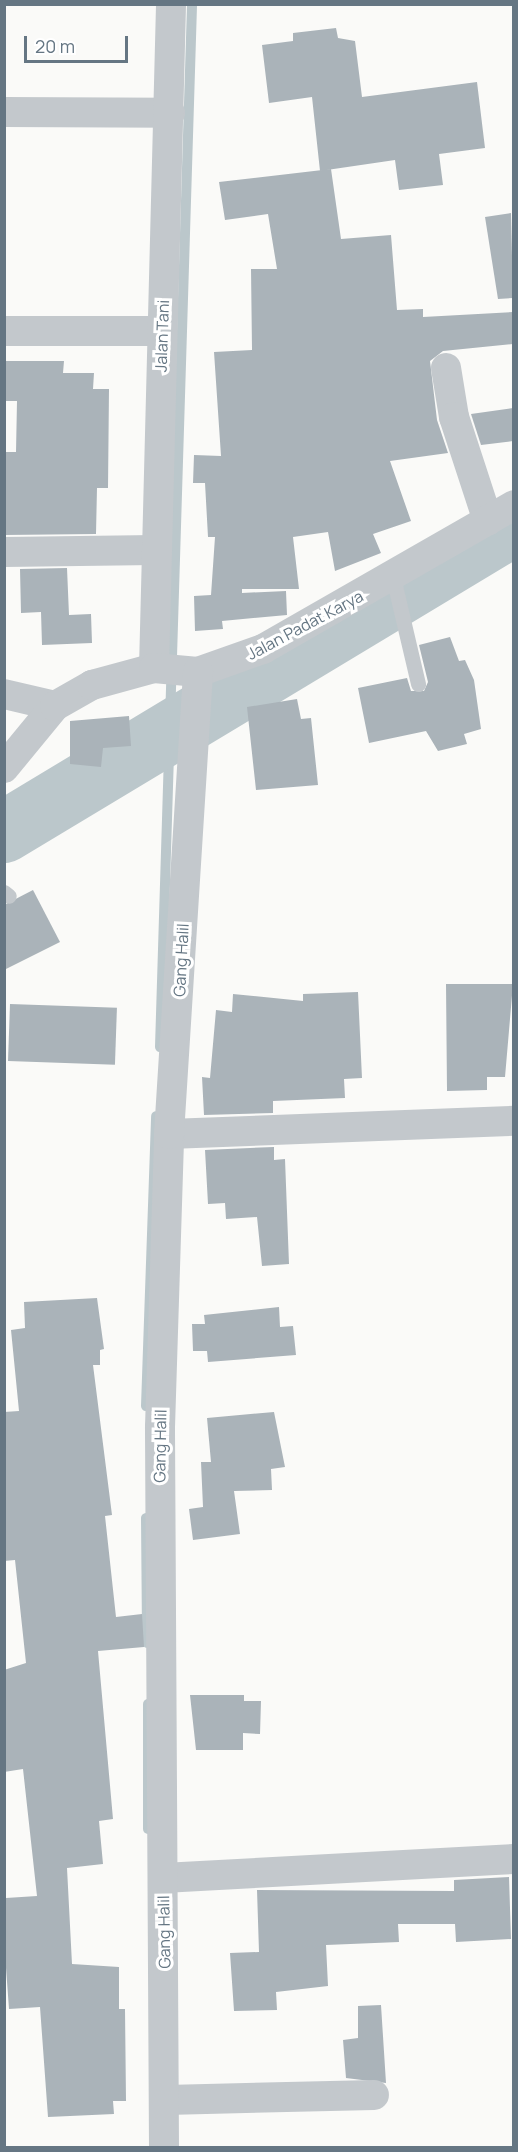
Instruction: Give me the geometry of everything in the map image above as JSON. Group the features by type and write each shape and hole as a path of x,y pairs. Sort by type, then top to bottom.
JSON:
{"street":[{"name":"Jalan Tani","path":"171,4 170,113 155,550 179,674"},
{"path":"4,112 170,113"},
{"path":"4,331 162,331"},
{"path":"446,368 454,417 488,521"},
{"name":"Jalan Padat Karya","path":"4,768 55,706 92,684 179,674 263,650 395,584 513,505"},
{"path":"4,552 155,550"},
{"name":"Gang Halil","path":"164,2148 166,2100 160,1427 169,1134 192,745 179,674"},
{"path":"4,694 55,706"},
{"path":"169,1134 513,1121"},
{"path":"164,1878 513,1859"},
{"path":"166,2100 374,2095"}],"lane":[{"path":"395,584 418,684"}],"building":[{"path":"336,28 338,38 355,41 362,97 477,82 485,148 439,154 443,185 399,190 395,160 320,171 312,97 269,103 262,45 293,41 293,33"},
{"path":"331,169 341,239 391,235 397,310 423,309 423,317 513,312 513,344 443,351 430,361 437,420 448,453 390,461 411,521 373,534 381,553 335,571 328,532 293,537 299,589 242,589 242,593 286,591 287,615 222,621 223,629 195,631 194,596 211,595 215,537 208,537 205,483 193,483 194,455 221,456 214,352 252,350 251,269 277,269 268,214 225,220 219,182"},
{"path":"511,213 513,298 498,299 485,217"},
{"path":"4,361 64,361 63,373 94,373 93,389 109,389 108,488 97,488 96,534 4,535 5,452 16,452 17,401 4,401"},
{"path":"513,408 513,441 481,445 471,414"},
{"path":"67,568 69,615 91,614 92,643 42,645 41,612 21,613 20,569"},
{"path":"450,637 459,661 465,660 474,680 481,729 464,734 467,744 438,751 426,731 369,743 358,688 407,678 411,691 424,691 428,682 419,645"},
{"path":"297,699 301,719 311,718 318,785 256,790 247,707"},
{"path":"129,716 131,746 103,748 101,767 70,764 70,721"},
{"path":"33,890 60,942 4,970 4,905"},
{"path":"446,984 513,984 505,1077 487,1077 487,1090 447,1091"},
{"path":"358,992 362,1078 344,1079 345,1098 273,1101 273,1113 204,1115 202,1077 210,1078 216,1010 232,1012 233,994 303,1001 303,994"},
{"path":"10,1004 117,1008 115,1065 8,1061"},
{"path":"274,1147 274,1160 285,1159 289,1264 262,1266 257,1217 226,1219 225,1203 208,1204 205,1150"},
{"path":"97,1298 104,1349 100,1350 100,1365 93,1365 112,1515 105,1516 116,1617 142,1614 144,1647 98,1651 113,1819 99,1821 103,1864 67,1868 72,1964 119,1967 119,2009 125,2009 126,2101 113,2101 114,2114 48,2117 40,2007 9,2009 6,1968 6,1898 37,1896 23,1769 4,1772 4,1670 26,1663 15,1560 4,1561 4,1412 19,1411 11,1330 25,1328 24,1302"},
{"path":"279,1307 280,1327 293,1326 296,1355 208,1362 207,1351 193,1351 192,1324 205,1324 204,1315"},
{"path":"274,1412 285,1467 271,1469 272,1490 234,1491 240,1534 193,1540 189,1509 203,1507 201,1462 211,1462 207,1418"},
{"path":"190,1695 244,1695 244,1701 261,1701 260,1734 243,1733 243,1750 196,1750"},
{"path":"509,1877 511,1939 456,1942 455,1924 398,1924 399,1942 326,1945 328,1986 276,1992 277,2010 234,2011 230,1953 259,1952 257,1890 454,1891 454,1880"},
{"path":"381,2005 386,2083 346,2078 343,2040 358,2038 358,2006"}],"waterway":[{"path":"160,1047 192,4"},
{"path":"4,832 514,525"},
{"path":"146,1406 156,1116"},
{"path":"146,1518 147,1643"},
{"path":"148,1704 148,1829"}]}
